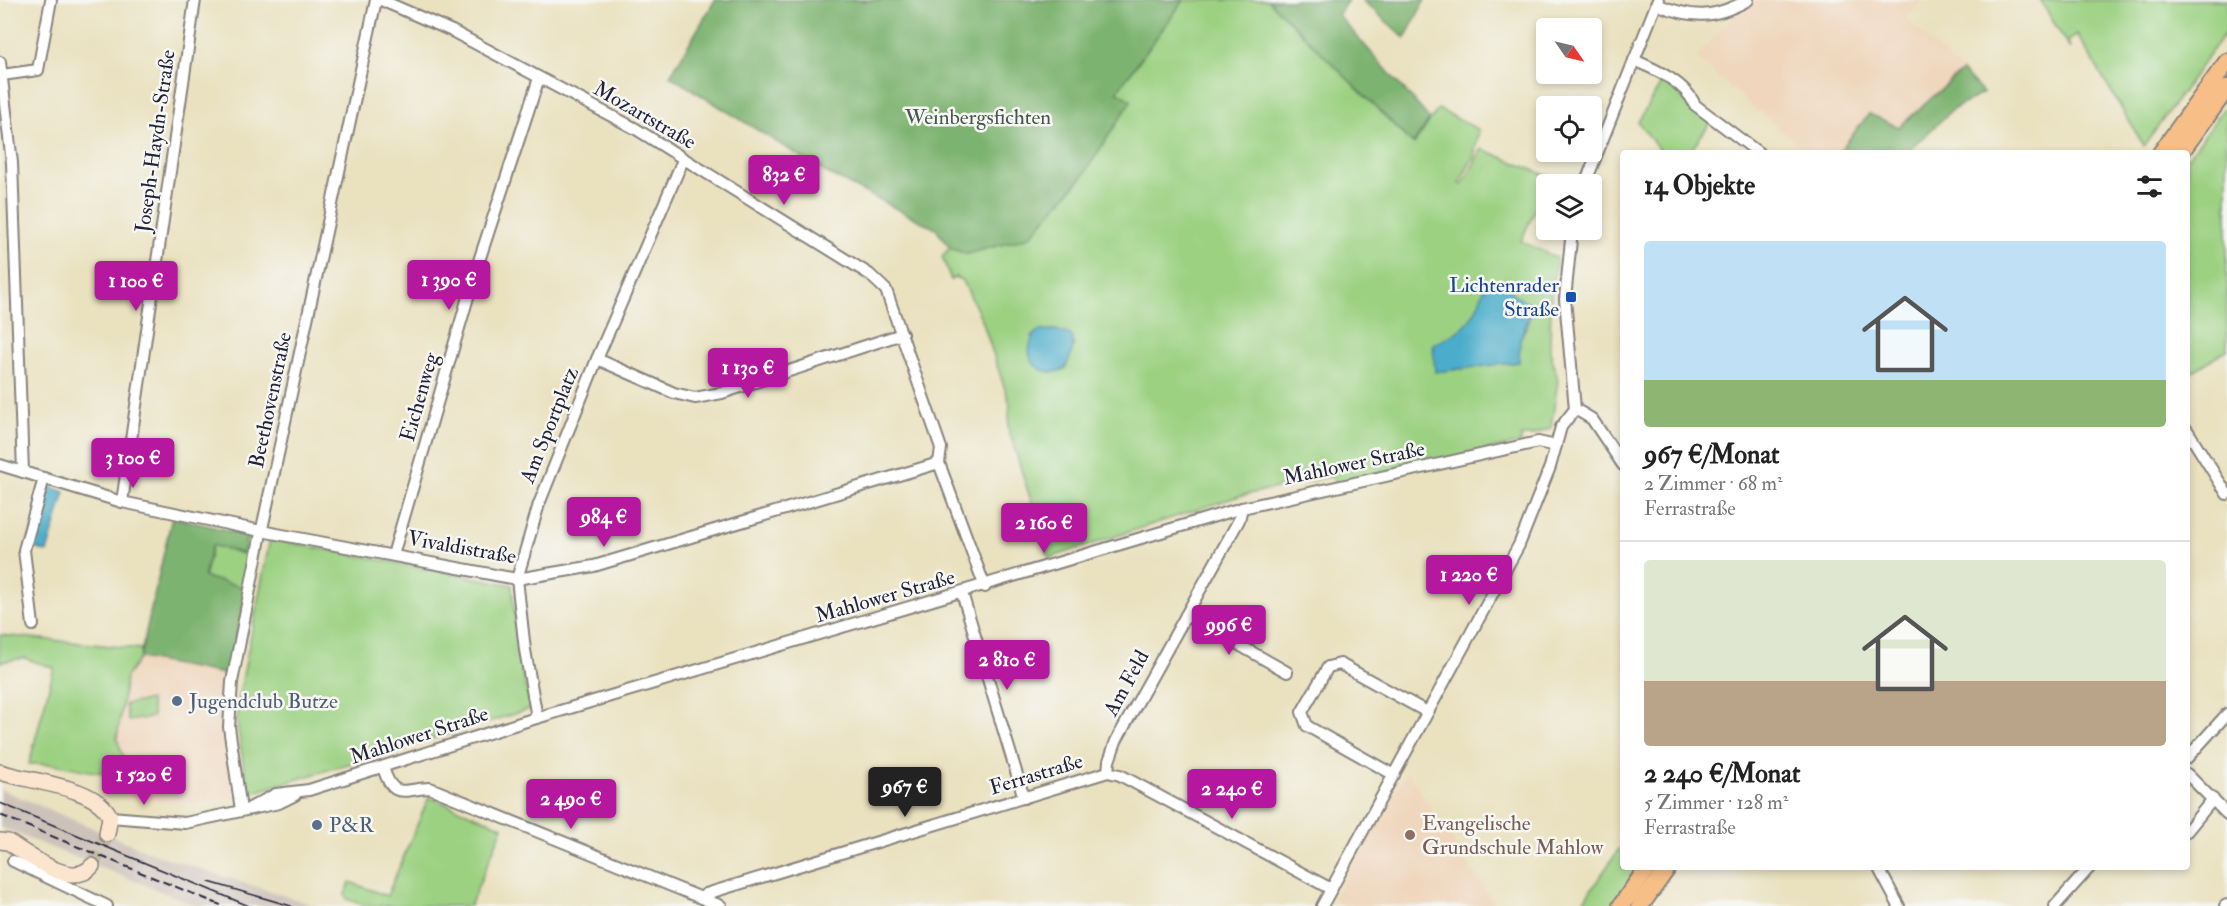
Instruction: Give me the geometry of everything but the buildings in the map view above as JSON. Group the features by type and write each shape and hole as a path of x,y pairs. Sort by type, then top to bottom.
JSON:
{"main road":[{"path":"2164,150 2227,62"},
{"path":"2182,150 2227,88"},
{"path":"0,772 92,796 105,806 110,817 107,834"},
{"path":"0,841 8,842 62,873 78,874 92,866"},
{"path":"1621,906 1646,870"},
{"path":"1640,906 1666,870"}],"street":[{"path":"2,75 38,70 51,0"},
{"name":"Joseph-Haydn-Straße","path":"122,502 195,0"},
{"name":"Mozartstraße","path":"379,0 452,31 636,129 683,160 720,180 788,226 869,274 886,290 941,448 939,463 985,587"},
{"name":"Beethovenstraße","path":"246,809 232,757 228,709 261,531 379,0"},
{"path":"1589,174 1657,2 1692,16 1707,16 1748,0"},
{"path":"1634,60 1656,69 1691,96 1695,105 1755,150"},
{"path":"0,62 12,162 23,472"},
{"name":"Eichenweg","path":"393,555 476,273 539,78"},
{"name":"Am Sportplatz","path":"537,718 525,650 517,579 538,504 597,359 683,160"},
{"path":"1570,240 1567,260 1566,317 1575,409"},
{"path":"597,359 675,393 695,398 722,393 902,334"},
{"path":"1322,906 1519,546 1564,420 1575,409"},
{"path":"1575,409 1592,420 1620,461"},
{"path":"2190,435 2227,494"},
{"name":"Mahlower Straße","path":"110,817 185,823 246,809 276,794 301,792 537,718 985,587 1242,508 1538,442 1556,446"},
{"name":"Vivaldistraße","path":"0,465 122,502 261,531 517,579 594,566 939,463"},
{"path":"33,625 24,550 44,478"},
{"name":"Am Feld","path":"1114,774 1109,761 1116,741 1239,520 1242,508"},
{"path":"962,593 1024,798"},
{"path":"1186,615 1287,672"},
{"path":"1394,775 1307,726 1302,712 1328,666 1340,664 1427,712"},
{"path":"2190,755 2227,714"},
{"path":"383,767 389,784 396,790 409,792 430,789 722,906"},
{"path":"1114,774 1331,889"},
{"name":"Ferrastraße","path":"701,898 706,894 1024,798 1114,774"},
{"path":"2190,777 2227,814"},
{"path":"2190,827 2213,799"},
{"path":"13,861 107,906"},
{"path":"1880,870 1899,906"},
{"path":"2055,906 2087,870"}],"shaded area":[{"path":"1757,0 1922,0 1906,19 1962,71 1898,127 1869,114 1840,150 1804,150 1696,58 1737,13"},
{"path":"140,658 230,675 235,797 184,804 132,799 129,773 117,739 126,677"},
{"name":"Evangelische Grundschule Mahlow","path":"1407,771 1493,902 1491,906 1340,906 1334,898"},
{"path":"0,789 157,855 316,906 197,906 0,827"}],"green space":[{"name":"Weinbergsfichten","path":"715,0 1184,0 1117,91 1131,101 1082,177 1029,237 967,254 950,248 936,229 827,173 670,76"},
{"path":"1184,0 1268,0 1414,144 1438,109 1479,130 1474,156 1459,183 1462,185 1482,149 1543,174 1536,174 1536,208 1521,241 1557,258 1551,296 1550,351 1558,380 1551,428 1532,436 1521,436 1521,443 1336,483 1331,476 1239,496 1049,558 1008,428 1010,404 982,320 963,281 955,277 951,280 942,256 950,248 967,254 1029,237 1082,177 1131,101 1117,91","holes":["1477,312 1529,322 1520,339 1433,344 1457,335","1056,330 1074,344 1065,369 1032,337 1038,331"]},
{"path":"1268,0 1348,0 1338,15 1430,119 1413,144"},
{"path":"1362,0 1425,0 1405,38"},
{"path":"2040,0 2227,0 2227,30 2144,146 2077,34 2068,42 2070,49"},
{"path":"1962,71 1983,93 1952,110 1910,150 1840,150 1869,114 1899,127"},
{"path":"1663,80 1710,123 1691,150 1660,150 1638,122"},
{"path":"2227,104 2227,350 2190,373 2190,155"},
{"path":"172,517 247,535 243,554 212,545 204,577 247,588 230,675 140,658"},
{"path":"247,535 259,538 247,588 204,578 212,545 243,553"},
{"path":"270,539 512,585 518,656 531,709 248,794 237,723 239,696"},
{"path":"0,635 141,649 140,658 126,677 117,739 129,773 103,773 55,765 29,764 54,668 24,658 0,662"},
{"path":"150,700 153,717 128,721 125,704"},
{"path":"429,797 503,827 470,906 365,906 347,899 345,894 350,882 387,896"},
{"path":"1619,849 1620,870 1637,870 1614,906 1580,906"}],"water":[{"path":"1511,280 1513,295 1534,305 1520,339 1519,362 1435,372 1433,344 1455,333 1469,321 1486,282"},
{"path":"1056,330 1071,335 1072,352 1065,369 1055,372 1046,371 1033,363 1029,348 1038,331"},
{"path":"47,486 65,492 47,552 27,546"}],"tunnel":[{"path":"92,866 107,834"}],"tram line":[{"path":"0,803 249,906"},
{"path":"209,882 291,906"}],"railway":[{"path":"0,815 223,906"}],"place":[{"name":"Lichtenrader Straße","path":"1571,297"},
{"name":"Jugendclub Butze","path":"177,701"},
{"name":"P&R","path":"317,825"},
{"name":"Evangelische Grundschule Mahlow","path":"1410,835"}]}
